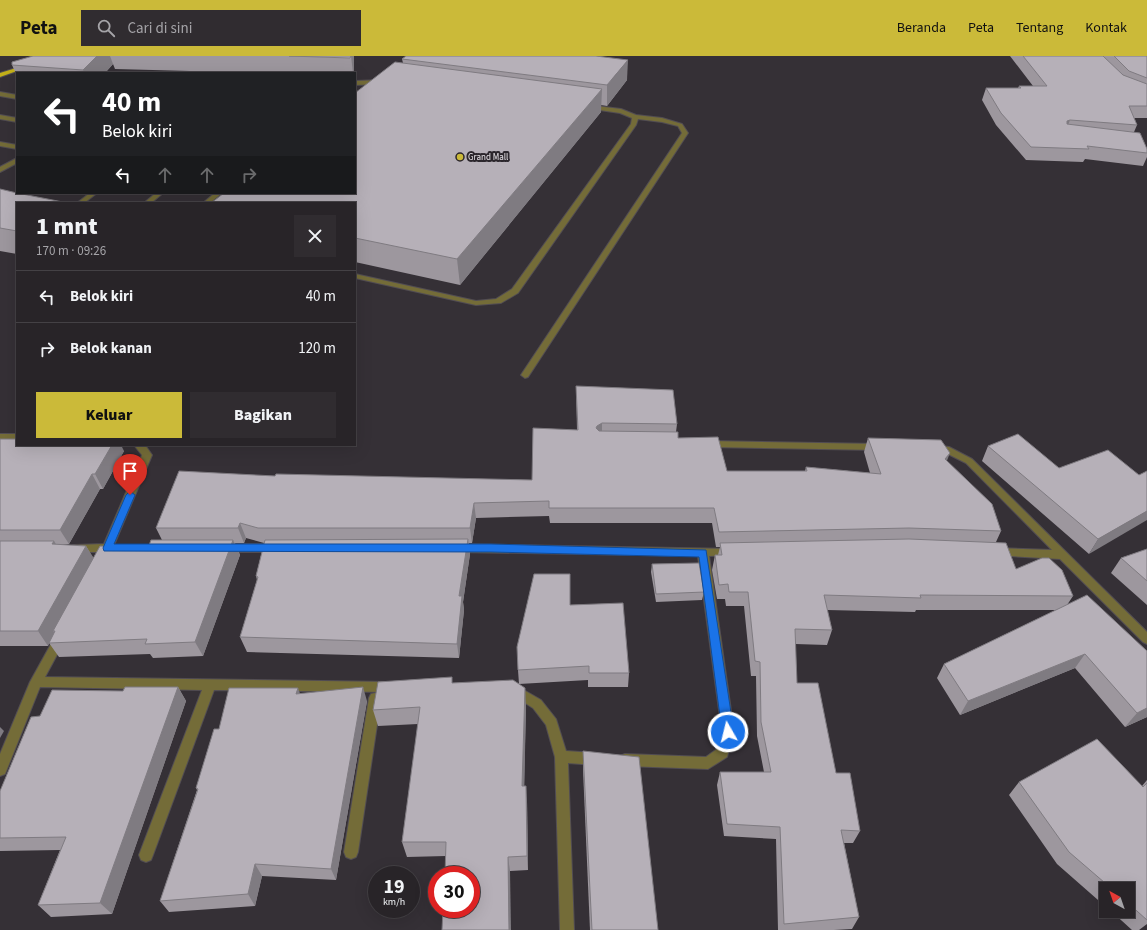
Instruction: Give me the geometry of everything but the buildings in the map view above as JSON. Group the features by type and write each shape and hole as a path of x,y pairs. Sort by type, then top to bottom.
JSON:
{"highway":[{"path":"22,60 30,58"},
{"path":"0,75 38,63"}],"street":[{"path":"356,84 392,82"},
{"path":"0,94 16,96"},
{"path":"525,375 685,133 680,125 662,120 635,117 621,111 582,106"},
{"path":"0,117 16,120"},
{"path":"356,276 476,302 498,301 504,298 515,291 634,124 635,117"},
{"path":"0,144 16,147"},
{"path":"0,170 16,161"},
{"path":"81,202 93,194"},
{"path":"148,202 159,194"},
{"path":"207,202 217,194"},
{"path":"0,437 16,438"},
{"path":"696,444 892,448"},
{"path":"100,562 108,548 147,455 144,449 140,446"},
{"path":"923,448 946,449 970,461 1147,639"},
{"path":"62,549 124,548"},
{"path":"212,548 283,548"},
{"path":"443,548 703,553 742,552"},
{"path":"987,551 1064,555"},
{"path":"561,757 708,763 722,753 728,732 703,553"},
{"path":"0,770 36,682 64,630"},
{"path":"36,682 400,687"},
{"path":"146,855 210,684"},
{"path":"351,852 377,686"},
{"path":"503,689 517,690 537,704 552,723 561,757 567,930"}],"place":[{"name":"Grand Mall","path":"460,157"}],"route":[{"path":"130,495 108,548 491,548 703,553 728,732"}]}
